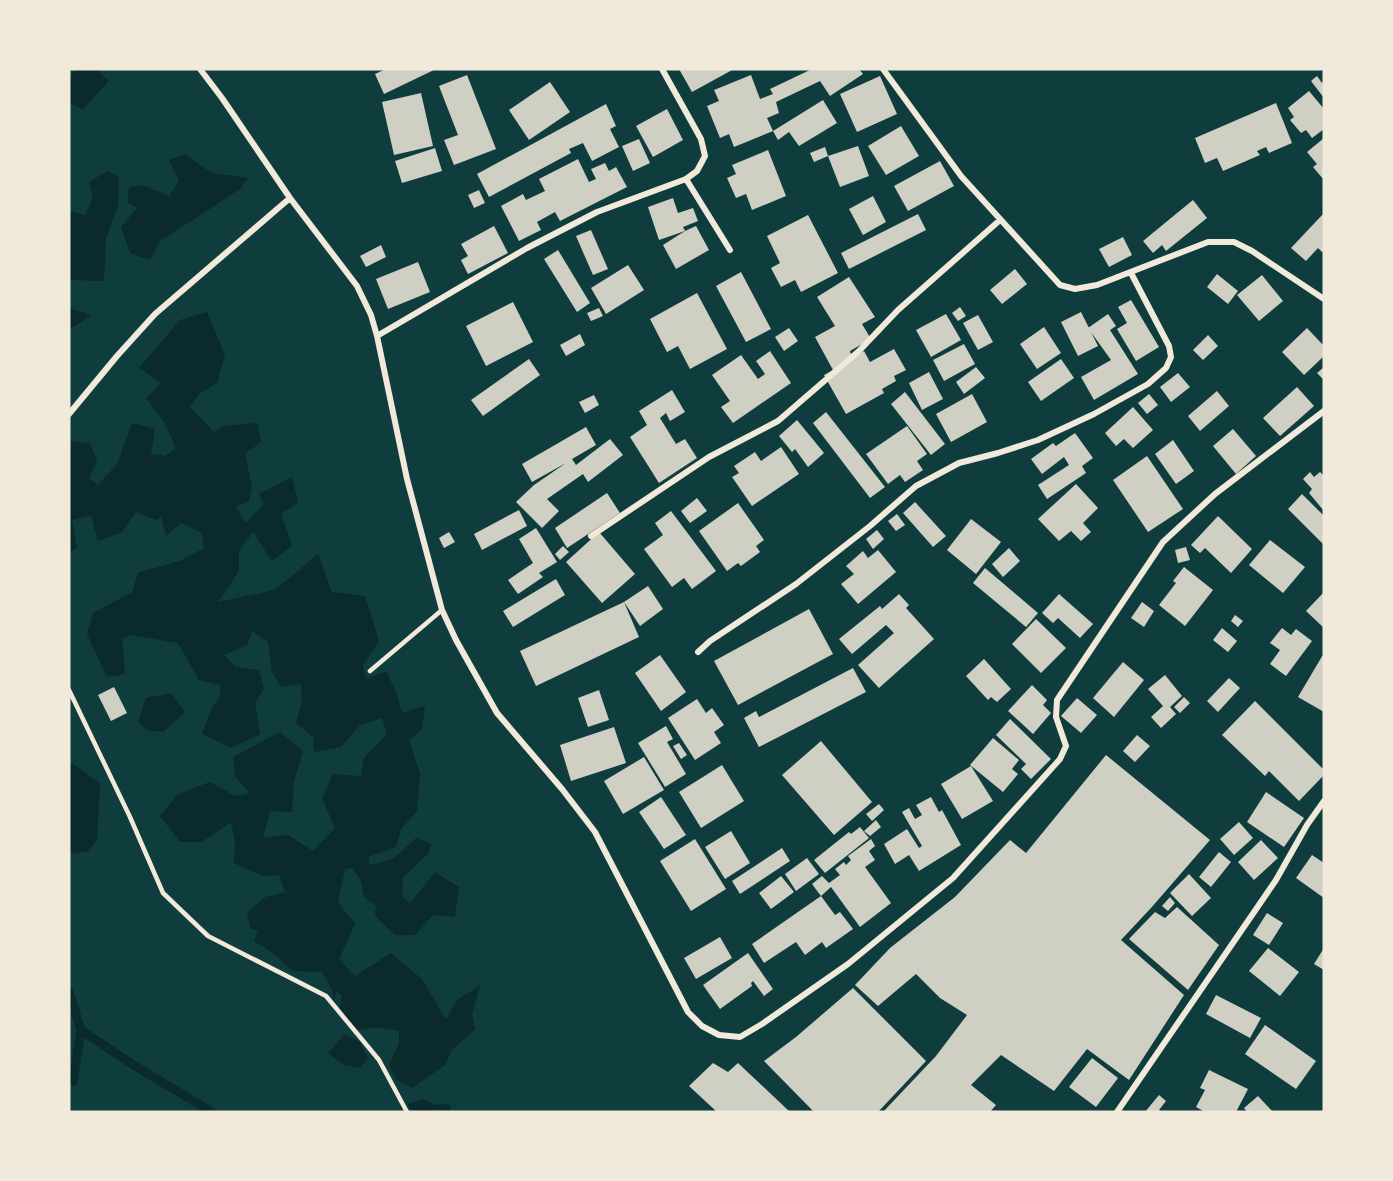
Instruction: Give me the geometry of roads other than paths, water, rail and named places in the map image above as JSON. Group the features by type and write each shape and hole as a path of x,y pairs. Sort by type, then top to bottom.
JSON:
{"street":[{"path":"200,69 290,198 357,286 371,315 407,479 442,610 456,640 496,713 562,789 595,832 688,1012 702,1026 720,1035 740,1037 771,1019 848,964 953,878 1060,759 1066,746 1056,717 1057,699 1163,542 1215,494 1324,411"},
{"path":"377,336 526,248 597,213 686,179 697,171 705,156 701,140 662,69"},
{"path":"883,69 961,176 1060,285 1075,289 1096,285 1208,242 1234,242 1252,251 1324,299"},
{"path":"686,179 730,250"},
{"path":"69,414 155,314 290,198"},
{"path":"591,536 709,457 778,421 859,351 898,310 1000,220"},
{"path":"698,652 710,641 796,584 870,526 916,486 959,463 1038,440 1094,414 1148,384 1166,368 1171,357 1168,346 1131,273"},
{"path":"1117,1112 1276,880 1307,825 1324,801"}],"lane":[{"path":"370,671 442,610"},
{"path":"69,690 163,892 208,936 326,996 379,1060 407,1112"}],"water":[{"path":"77,69 96,69 109,81 83,109 69,103 69,76"},
{"path":"185,154 212,173 248,178 240,189 159,242 150,260 130,253 121,227 137,208 127,202 129,188 142,185 169,196 179,181 169,160"},
{"path":"108,171 119,177 118,206 106,238 104,281 69,280 69,213 70,211 85,215 93,198 89,182"},
{"path":"69,308 91,315 69,330"},
{"path":"207,312 225,355 217,383 199,394 190,407 214,432 224,426 257,423 261,442 245,454 252,487 249,501 236,507 246,523 264,504 259,494 292,477 298,503 281,514 292,546 272,561 253,532 239,551 239,571 218,602 275,590 318,554 332,592 365,596 379,641 363,665 366,679 386,671 396,692 402,713 425,706 422,729 409,740 420,774 417,811 401,829 396,847 368,857 370,865 393,859 416,838 431,844 428,854 403,877 402,896 410,903 435,872 459,887 455,917 433,915 415,935 395,935 375,916 376,906 364,897 360,879 352,868 345,869 338,902 355,924 339,959 355,976 391,953 422,979 446,1020 456,1001 480,985 472,1015 475,1029 451,1051 445,1065 412,1088 397,1080 389,1065 399,1043 399,1031 376,1027 358,1030 339,1012 342,995 336,991 334,1003 332,990 322,972 293,971 270,951 254,941 258,931 250,928 247,913 265,897 285,892 279,875 262,876 234,863 235,841 231,822 202,842 180,842 160,816 178,794 210,782 235,796 250,793 235,776 233,757 280,732 303,751 294,781 292,812 270,811 263,838 288,835 313,851 335,828 322,798 333,774 361,776 364,758 387,734 382,718 360,725 341,747 314,752 313,737 296,723 302,700 301,684 281,687 272,672 268,642 252,631 247,645 224,655 236,667 259,670 264,688 255,703 260,734 231,748 202,734 210,712 220,696 220,685 199,680 178,643 132,635 122,638 125,674 107,677 87,634 93,613 132,592 138,573 182,560 204,548 202,533 181,523 166,536 161,517 156,520 136,512 122,532 98,541 91,516 72,520 77,548 69,552 69,441 90,443 97,462 89,478 98,485 117,464 132,423 155,429 151,454 165,456 176,448 164,422 146,398 161,383 139,368 180,320"},
{"path":"171,693 185,712 163,732 146,730 138,721 146,698"},
{"path":"69,761 100,783 97,840 87,852 69,854"},
{"path":"345,1034 360,1042 368,1058 360,1068 343,1065 328,1053"},
{"path":"423,1099 435,1105 449,1104 451,1112 412,1112 408,1104"}],"waterway":[{"path":"69,992 81,1030 73,1081"},
{"path":"81,1030 135,1066 212,1112"}]}
